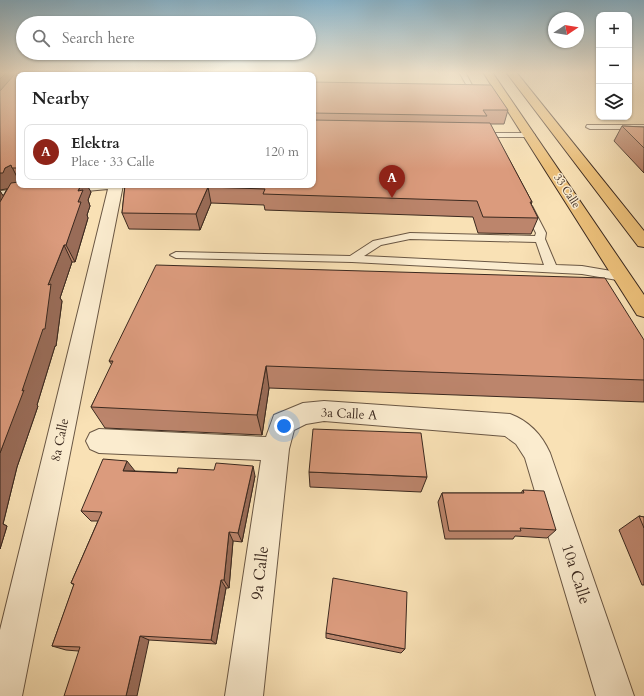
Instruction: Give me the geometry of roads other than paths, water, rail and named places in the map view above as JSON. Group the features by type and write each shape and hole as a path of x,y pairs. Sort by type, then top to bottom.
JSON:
{"main road":[{"name":"33 Calle","path":"510,104 644,310"},
{"path":"536,104 644,242"}],"street":[{"path":"11,195 80,188"},
{"name":"8a Calle","path":"3,696 115,188"},
{"name":"3a Calle A","path":"276,449 283,423 303,414 324,410 510,425 525,436 537,453"},
{"path":"99,441 276,449"},
{"name":"9a Calle","path":"244,696 276,449"},
{"name":"10a Calle","path":"537,453 615,696"}],"lane":[{"path":"590,127 644,127"},
{"path":"467,134 492,138 531,136"},
{"path":"522,198 541,233 540,239 552,269"},
{"path":"352,259 376,243 410,236 540,239"},
{"path":"176,255 352,259 582,270 623,277"}],"place":[{"name":"Elektra","path":"392,198"}]}
